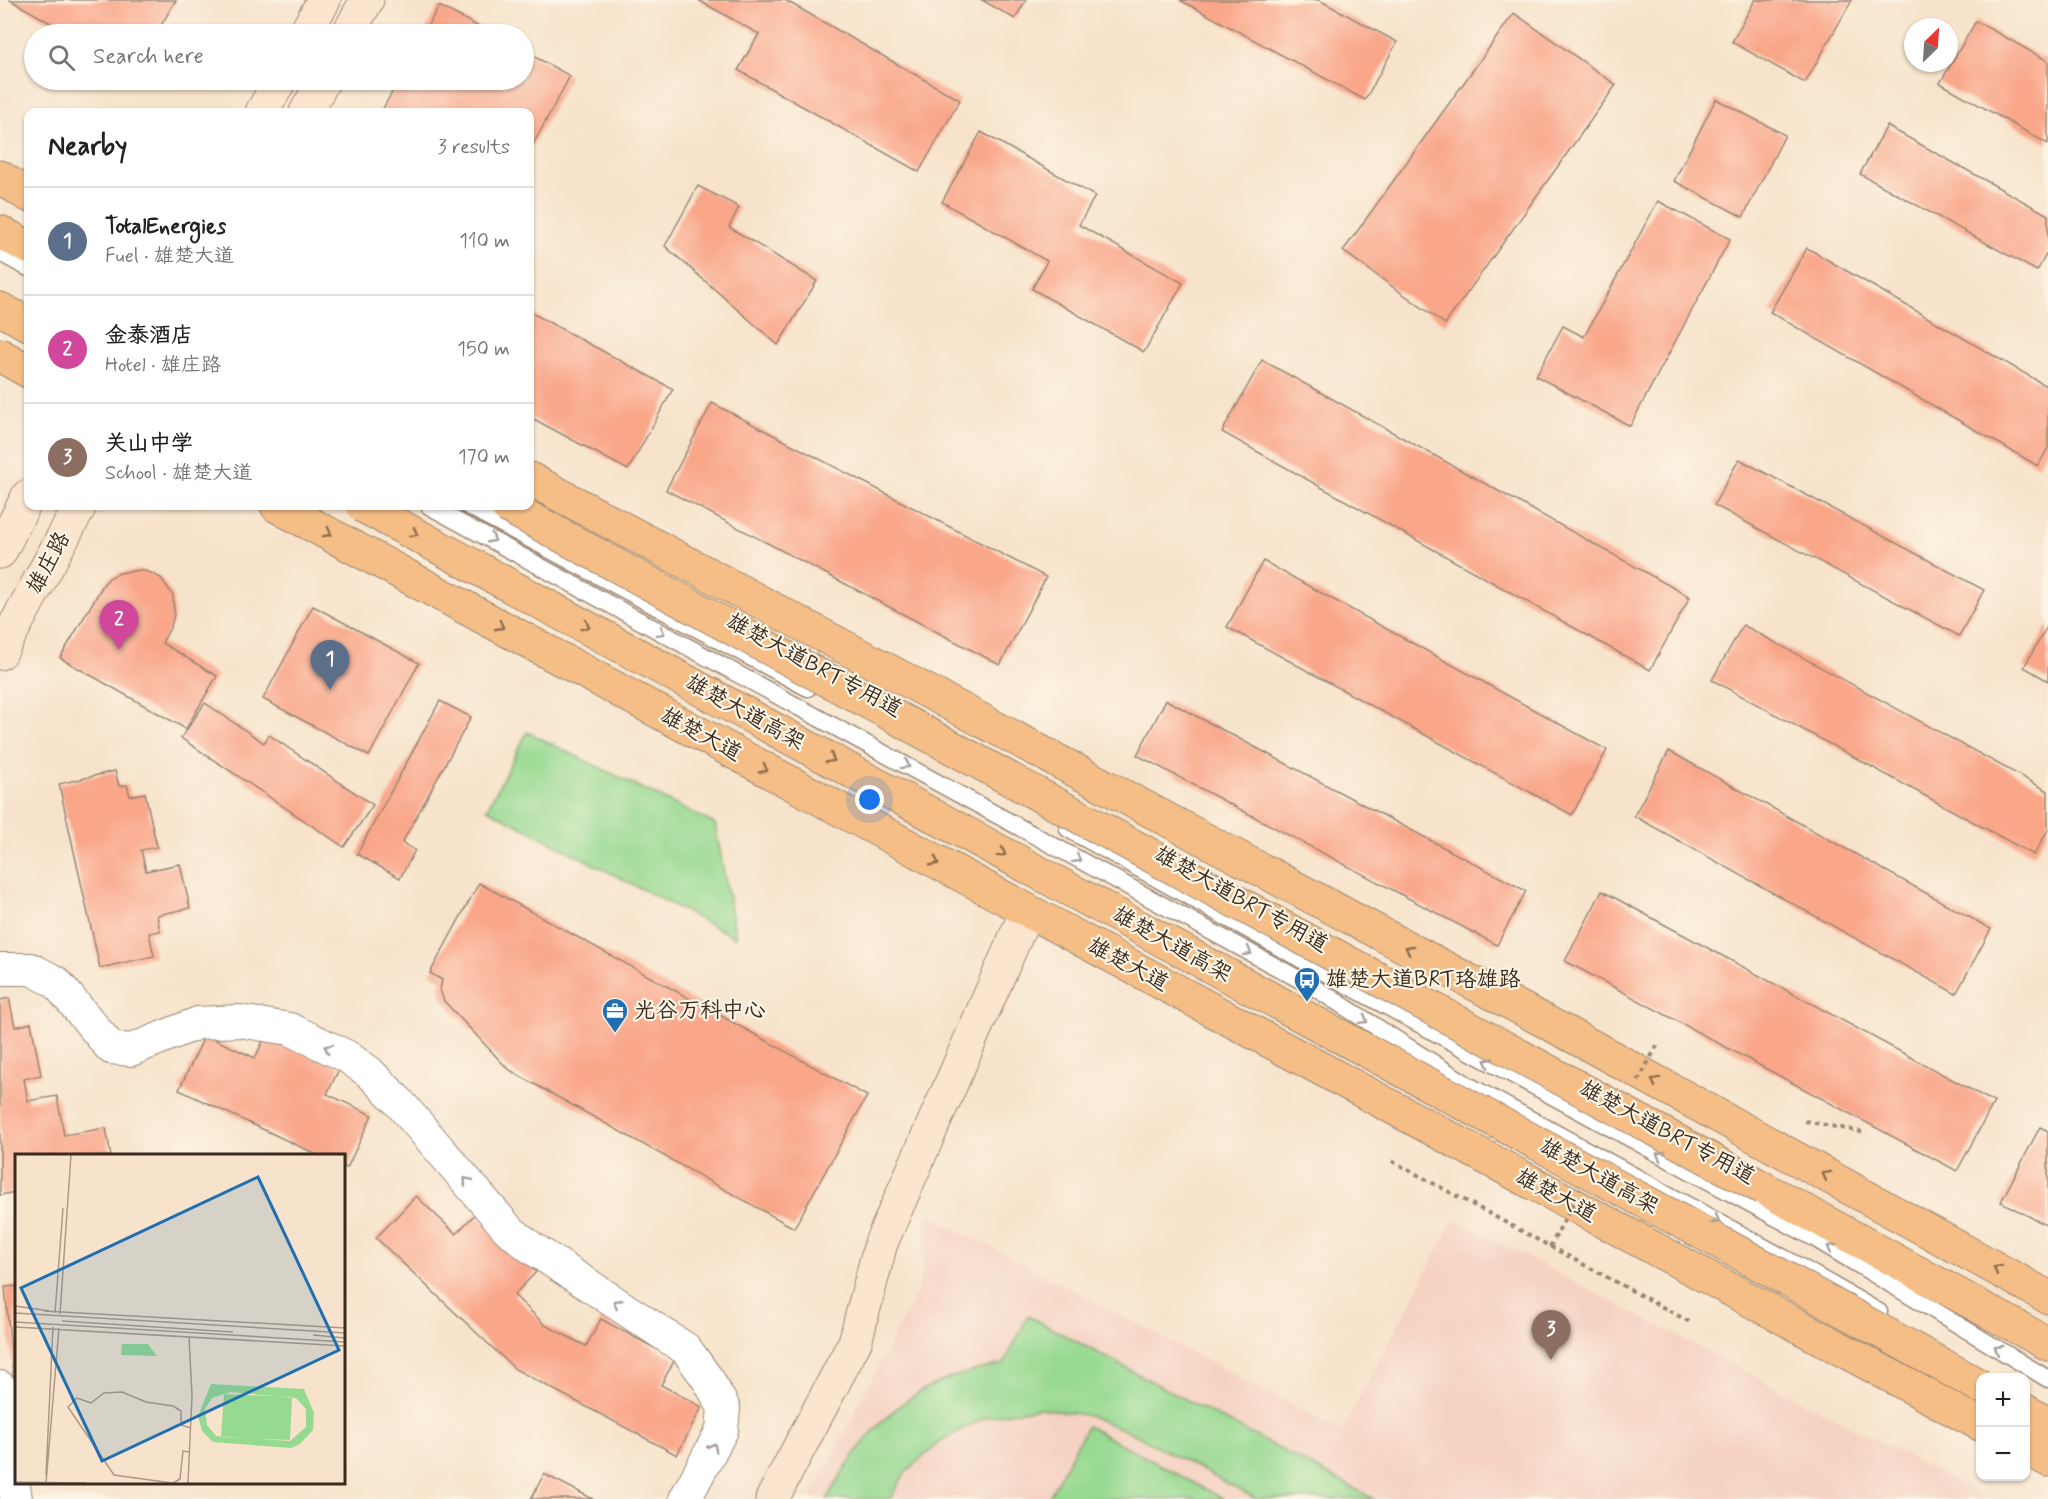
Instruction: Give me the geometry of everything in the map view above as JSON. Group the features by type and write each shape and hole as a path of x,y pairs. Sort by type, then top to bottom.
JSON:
{"main road":[{"path":"0,177 24,192"},
{"path":"0,195 24,208"},
{"path":"0,232 24,245"},
{"path":"0,309 24,322"},
{"path":"0,355 24,369"},
{"path":"534,481 1593,1047 2048,1297"},
{"name":"雄楚大道","path":"284,510 1976,1422"},
{"name":"雄楚大道高架","path":"370,510 1976,1384"},
{"path":"514,510 2048,1344"},
{"path":"1763,1188 2048,1329"},
{"path":"2030,1414 2048,1424"},
{"path":"2030,1451 2048,1461"}],"street":[{"path":"311,24 324,0"},
{"path":"354,24 367,0"},
{"path":"264,108 274,90"},
{"path":"308,108 318,90"},
{"path":"0,552 24,504"},
{"name":"雄庄路","path":"0,653 78,510"},
{"path":"772,1499 855,1342 881,1244 1027,911"},
{"path":"0,969 31,969 56,982 111,1048 131,1050 198,1023 239,1021 290,1029 346,1056 369,1072 399,1101 508,1229 529,1246 686,1349 709,1381 724,1408 722,1430 685,1499"},
{"path":"0,1387 16,1499"}],"lane":[{"path":"0,253 24,266"},
{"name":"雄楚大道BRT专用道","path":"436,510 1315,988 1468,1085 1787,1259 1987,1373"},
{"name":"雄楚大道BRT专用道","path":"475,510 825,697"},
{"name":"雄楚大道BRT专用道","path":"866,720 1013,798 1351,987 1814,1238 2048,1379"},
{"path":"2030,1398 2048,1408"}],"path":[{"path":"1807,1122 1862,1132"},
{"path":"1392,1161 1690,1322"}],"shaded area":[{"path":"928,1214 1342,1431 1454,1219 1989,1499 810,1499 919,1288"}],"green space":[{"path":"527,732 715,824 736,938 487,809"},
{"path":"1028,1316 1374,1499 1256,1499 1134,1434 1090,1416 1040,1408 986,1417 942,1440 905,1473 890,1499 827,1499 858,1450 897,1408 929,1387 947,1379 1004,1364"},
{"path":"1087,1426 1224,1499 1048,1499"}],"building":[{"path":"10,0 176,0 162,24 52,24"},
{"path":"698,0 785,0 960,100 919,172 738,70 759,34"},
{"path":"982,0 1026,0 1015,19"},
{"path":"1180,0 1319,0 1397,42 1365,100"},
{"path":"1755,0 1852,0 1805,83 1732,42"},
{"path":"439,6 474,24 429,24"},
{"path":"1514,13 1616,85 1445,324 1343,251"},
{"path":"1976,21 2048,61 2048,144 1940,83 1946,72 1958,72 1958,52"},
{"path":"534,56 570,76 534,143 534,108 383,108 393,90 534,90"},
{"path":"1716,99 1785,135 1743,217 1674,181"},
{"path":"1887,126 2048,215 2048,251 2037,271 1860,174"},
{"path":"981,132 1095,196 1079,225 1183,283 1144,352 1032,289 1047,261 942,202"},
{"path":"698,186 739,207 729,227 817,281 778,345 665,246"},
{"path":"1658,201 1730,239 1630,426 1536,376 1563,326 1584,337"},
{"path":"1807,248 2048,387 2048,448 2038,466 1770,312"},
{"path":"534,314 673,389 628,470 534,419"},
{"path":"1262,360 1690,597 1650,670 1222,432"},
{"path":"712,403 1046,577 1000,665 666,490"},
{"path":"1739,459 1984,590 1959,636 1714,505"},
{"path":"1263,561 1607,750 1572,815 1227,627"},
{"path":"141,570 161,578 173,595 174,615 162,643 217,676 186,729 60,658 109,578 119,573"},
{"path":"313,606 419,663 369,756 263,699"},
{"path":"1743,625 2048,791 2048,830 2034,855 1712,680"},
{"path":"2048,625 2048,681 2024,667"},
{"path":"1166,700 1526,891 1497,945 1137,755"},
{"path":"440,701 471,717 402,843 415,850 400,878 357,854"},
{"path":"205,703 264,743 269,735 373,805 344,847 181,738"},
{"path":"1669,751 1991,929 1956,994 1634,816"},
{"path":"115,771 119,786 127,785 130,796 145,793 157,847 141,850 146,871 180,864 190,908 157,915 160,931 149,933 154,956 100,968 59,784"},
{"name":"光谷万科中心","path":"479,883 867,1096 794,1228 507,1068 444,1001 440,990 442,980 430,973"},
{"path":"1602,891 1994,1102 1957,1171 1565,961"},
{"path":"9,998 15,1027 31,1023 41,1075 24,1079 28,1101 57,1096 64,1135 106,1128 111,1154 15,1154 15,1192 0,1195 0,1000"},
{"path":"267,1033 340,1067 327,1094 372,1115 347,1168 345,1167 345,1154 316,1154 179,1090 205,1035 255,1058"},
{"path":"2040,1127 2048,1131 2048,1226 2001,1202"},
{"path":"416,1196 456,1234 475,1214 536,1272 514,1295 545,1325 586,1346 601,1319 675,1359 661,1385 702,1407 677,1455 515,1369 376,1238"},
{"path":"15,1286 15,1396 5,1287"},
{"path":"544,1474 593,1499 531,1499"}],"place":[{"name":"金泰酒店","path":"119,650"},
{"name":"TotalEnergies","path":"330,690"},
{"name":"雄楚大道BRT珞雄路","path":"1307,1003"},
{"name":"光谷万科中心","path":"615,1034"},
{"name":"关山中学","path":"1551,1360"}]}
